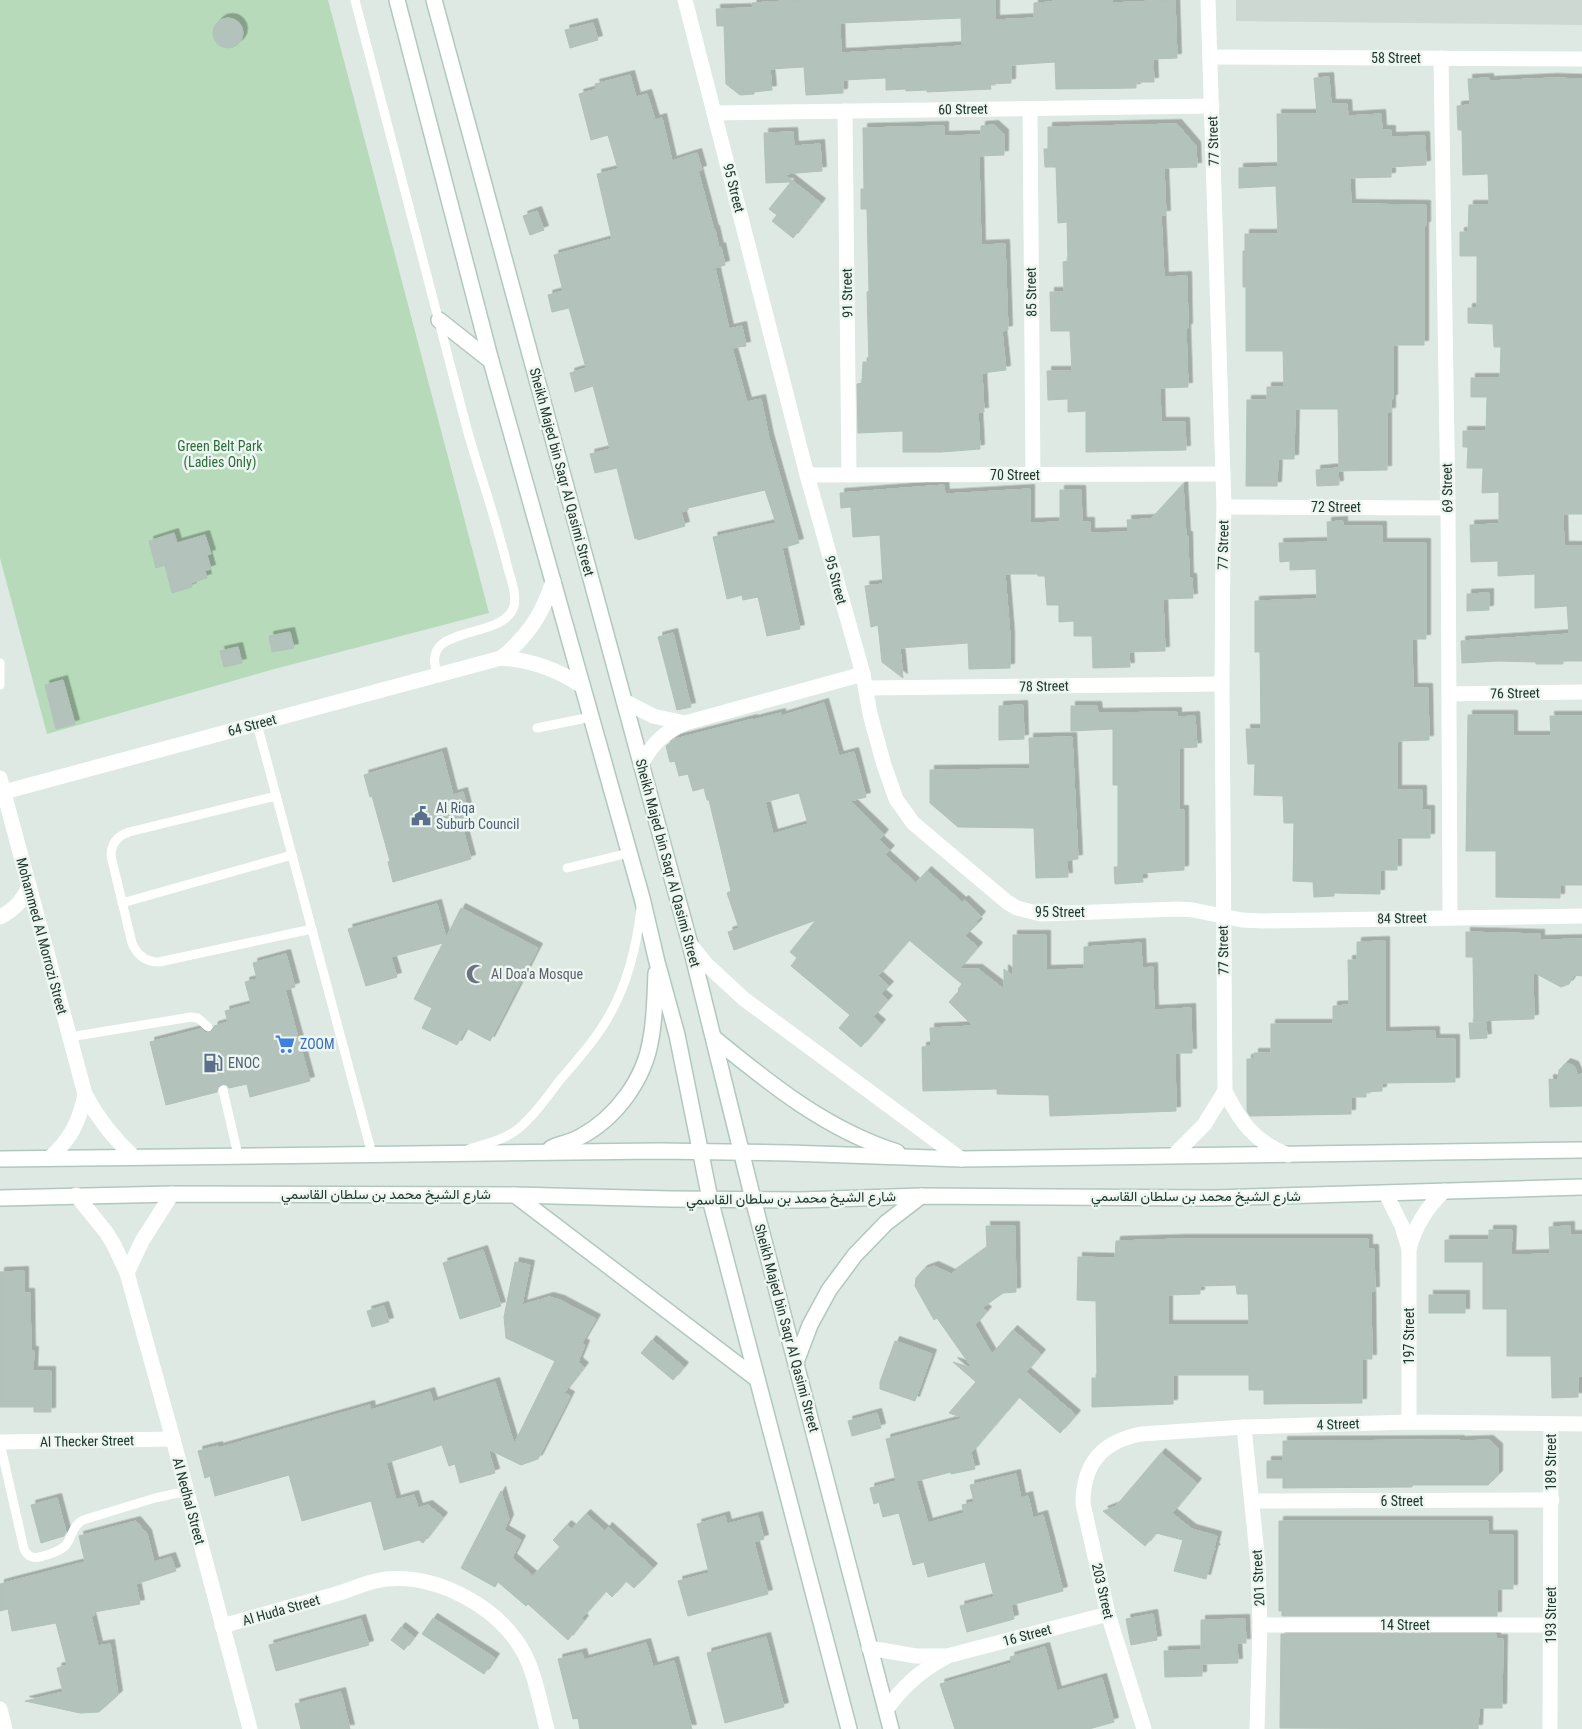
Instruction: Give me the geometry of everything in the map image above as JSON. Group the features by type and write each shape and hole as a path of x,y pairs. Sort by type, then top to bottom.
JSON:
{"street":[{"path":"397,0 491,361 642,898 677,1035 710,1199 849,1729"},
{"name":"Sheikh Majed bin Saqr Al Qasimi Street","path":"434,0 690,944 753,1200 891,1729"},
{"name":"95 Street","path":"685,0 807,475 864,681 874,731 884,765 901,808 913,823 1007,902 1017,908 1041,914 1178,909 1194,910 1223,917"},
{"name":"77 Street","path":"1208,0 1224,507 1222,684 1225,1091 1233,1109 1245,1125 1271,1148 1288,1154"},
{"name":"58 Street","path":"1210,57 1582,59"},
{"name":"69 Street","path":"1440,58 1448,508 1450,918"},
{"name":"60 Street","path":"715,113 1212,106"},
{"name":"85 Street","path":"1030,108 1033,475"},
{"name":"91 Street","path":"845,111 849,475"},
{"path":"439,320 491,361"},
{"name":"70 Street","path":"807,475 1223,474"},
{"name":"72 Street","path":"1224,507 1448,508"},
{"name":"64 Street","path":"501,658 516,646 539,617 548,600 553,581"},
{"name":"64 Street","path":"2,785 257,724 501,658 536,663 568,676 582,686"},
{"name":"78 Street","path":"684,723 864,681 1222,684"},
{"name":"76 Street","path":"1449,694 1582,692"},
{"path":"624,702 653,716 684,723"},
{"path":"641,765 658,739 684,723"},
{"name":"Mohammed Al Morrozi Street","path":"2,785 86,1094 94,1112 106,1128 134,1157"},
{"path":"0,917 18,905 29,886"},
{"name":"84 Street","path":"1223,917 1262,921 1582,916"},
{"path":"690,944 706,964 744,999 961,1159"},
{"path":"539,1152 579,1137 597,1126 613,1113 638,1079 646,1060 651,1040 657,962"},
{"path":"714,1038 749,1067 809,1111 842,1130 878,1146 915,1157"},
{"path":"1174,1155 1204,1125 1225,1091"},
{"path":"50,1158 74,1130 82,1113 86,1094"},
{"path":"0,1159 539,1152 700,1152 961,1159 1582,1150"},
{"name":"شارع الشيخ محمد بن سلطان القاسمي","path":"0,1198 172,1194 515,1194 753,1200 921,1196 1213,1198 1582,1187"},
{"path":"1409,1250 1418,1224 1434,1201 1444,1191"},
{"path":"127,1273 146,1234 172,1194"},
{"path":"515,1194 756,1379"},
{"path":"1386,1194 1402,1226 1409,1250"},
{"name":"Al Nedhal Street","path":"76,1195 106,1232 118,1252 127,1273 250,1729"},
{"path":"796,1362 810,1325 829,1290 855,1255 886,1223 921,1196"},
{"name":"197 Street","path":"1409,1250 1409,1422"},
{"name":"4 Street","path":"1099,1455 1111,1444 1125,1437 1141,1434 1244,1427 1409,1422 1582,1424"},
{"name":"189 Street","path":"1551,1424 1552,1500"},
{"name":"201 Street","path":"1244,1427 1258,1564 1260,1625 1257,1729"},
{"name":"Al Thecker Street","path":"0,1442 173,1440"},
{"name":"203 Street","path":"1099,1455 1088,1469 1083,1486 1083,1504 1108,1614 1144,1729"},
{"name":"6 Street","path":"1252,1501 1552,1500"},
{"name":"193 Street","path":"1550,1729 1552,1500"},
{"name":"Al Huda Street","path":"222,1626 339,1593 363,1584 388,1579 416,1581 449,1590 476,1604 502,1625 519,1644 530,1667 547,1729"},
{"name":"16 Street","path":"886,1710 906,1684 932,1664 947,1656 1108,1614"},
{"name":"14 Street","path":"1260,1625 1551,1625"},
{"name":"16 Street","path":"869,1648 916,1656 947,1656"},
{"path":"0,1710 5,1729"}],"lane":[{"path":"355,0 470,439 497,525 515,599 512,612 503,621 491,627 452,637 445,641 436,654 435,669 438,675"},
{"path":"0,663 0,686"},
{"path":"538,728 591,717"},
{"path":"257,724 372,1154"},
{"path":"276,796 129,832 119,837 112,846 111,856 134,950 151,962 166,961 312,929"},
{"path":"567,868 629,853"},
{"path":"122,903 292,855"},
{"path":"457,1153 503,1138 518,1129 534,1113 601,1029 625,981 635,942 642,898"},
{"path":"70,1037 191,1017 198,1018 208,1027"},
{"path":"223,1090 238,1156"},
{"path":"0,1442 24,1549 33,1558 38,1558 62,1548 75,1525 83,1520 155,1498 187,1491"}],"shaded area":[{"path":"1236,0 1582,0 1582,25 1236,21"}],"green space":[{"name":"Green Belt Park (Ladies Only)","path":"0,0 328,0 489,613 267,671 47,734 0,558"}],"building":[{"path":"803,0 995,0 995,20 1034,18 1034,3 1053,2 1053,0 1112,0 1112,3 1175,0 1177,58 1153,59 1154,82 1136,82 1136,88 1056,89 1055,62 1011,65 1011,83 990,84 991,89 927,92 927,90 886,90 886,78 843,80 843,93 806,95 804,67 770,69 772,90 740,95 726,84 724,26 717,26 716,9 753,8 752,3","holes":["961,18 962,46 841,53 840,23"]},
{"path":"228,18 239,22 243,33 239,44 228,48 217,44 213,33 217,22"},
{"path":"593,23 598,40 570,48 565,30"},
{"path":"630,75 636,97 647,94 655,120 662,118 672,161 697,153 702,170 698,171 725,265 715,268 729,329 742,326 746,346 732,348 747,402 761,399 769,438 799,543 782,548 800,629 767,636 758,597 743,600 742,595 727,599 713,537 776,523 765,490 688,508 688,510 681,512 685,526 638,540 637,538 635,539 617,468 595,473 590,454 610,449 593,386 575,392 570,373 586,368 569,308 552,312 548,295 563,291 554,255 612,239 597,174 618,169 608,135 591,140 579,94 597,89 595,84"},
{"path":"1329,77 1331,104 1347,104 1348,116 1381,114 1382,130 1391,130 1391,137 1425,136 1426,165 1391,167 1391,177 1350,178 1351,204 1426,205 1426,226 1424,226 1424,345 1393,345 1393,399 1391,399 1391,412 1387,412 1387,470 1339,471 1338,409 1295,409 1294,459 1278,459 1277,486 1246,486 1247,400 1267,400 1267,387 1284,387 1283,351 1246,351 1246,287 1243,287 1245,234 1278,234 1276,186 1239,188 1239,168 1278,167 1277,114 1317,114 1314,78"},
{"path":"1489,78 1489,81 1553,78 1582,79 1582,514 1563,514 1564,546 1582,546 1582,661 1563,661 1563,664 1499,661 1462,663 1461,641 1569,634 1567,606 1535,608 1535,574 1498,576 1498,561 1471,562 1470,525 1499,524 1499,492 1482,493 1483,468 1467,468 1468,447 1463,447 1463,431 1486,431 1487,397 1471,397 1471,378 1500,378 1501,347 1494,347 1493,324 1468,323 1468,308 1477,308 1477,256 1460,256 1460,232 1468,232 1469,205 1489,205 1488,174 1463,175 1462,130 1458,130 1457,106 1470,105 1468,79"},
{"path":"1177,124 1196,146 1197,167 1164,168 1166,215 1161,215 1164,277 1187,276 1188,387 1160,388 1161,422 1185,422 1186,450 1086,452 1086,411 1068,412 1068,399 1048,400 1047,371 1072,371 1070,331 1051,331 1050,292 1064,292 1063,262 1068,261 1067,222 1058,223 1056,167 1045,167 1044,149 1048,149 1048,127"},
{"path":"994,125 1004,134 1004,155 979,156 981,245 1005,244 1008,330 1002,331 1006,370 982,373 984,412 978,412 980,449 903,452 903,431 858,433 857,384 862,383 863,362 869,362 867,209 861,209 861,189 864,189 863,128 944,126 944,136 981,135 981,126"},
{"path":"793,132 794,146 820,144 822,171 784,174 821,203 793,238 772,221 777,215 769,209 791,182 766,183 764,133"},
{"path":"537,211 544,230 530,235 523,216"},
{"path":"1338,468 1339,485 1317,486 1316,470"},
{"path":"1183,484 1186,536 1188,536 1189,578 1192,578 1193,598 1163,599 1165,651 1129,652 1130,667 1093,668 1092,636 1074,636 1074,621 1059,622 1059,605 1047,605 1045,576 1038,576 1038,574 1005,574 1010,636 1010,668 969,669 968,643 900,648 903,678 882,662 878,625 871,627 865,586 883,584 880,535 853,537 851,507 841,508 840,493 944,485 945,494 1030,489 1030,523 1060,522 1060,490 1081,490 1082,522 1090,522 1090,533 1128,532 1127,520 1151,519"},
{"path":"1343,521 1343,526 1382,526 1382,543 1426,543 1426,639 1412,639 1413,688 1428,688 1429,740 1397,741 1397,790 1422,790 1422,810 1430,810 1430,838 1397,838 1397,870 1380,870 1380,894 1334,893 1334,896 1314,897 1313,882 1293,881 1294,823 1284,823 1283,796 1254,795 1255,764 1248,764 1246,729 1261,729 1260,652 1255,652 1255,601 1317,599 1316,569 1290,570 1290,561 1280,562 1279,543 1328,542 1327,522"},
{"path":"174,533 177,543 205,535 211,554 207,555 211,569 205,571 207,578 191,583 192,587 172,593 165,565 156,568 149,541"},
{"path":"1489,593 1489,610 1467,611 1467,594"},
{"path":"290,632 294,648 272,652 269,636"},
{"path":"673,633 691,707 677,710 658,637"},
{"path":"238,647 242,663 224,667 220,651"},
{"path":"63,680 75,724 56,729 45,685"},
{"path":"824,703 839,756 854,752 866,797 850,801 884,834 879,840 890,850 885,855 916,883 927,871 981,916 976,922 978,923 965,936 978,947 959,969 978,969 1004,989 1004,969 1013,976 1013,935 1046,935 1046,970 1084,969 1084,947 1141,943 1142,968 1153,967 1154,1010 1191,1008 1192,1053 1175,1053 1176,1111 1050,1116 1049,1095 997,1094 997,1089 923,1091 922,1047 931,1046 930,1028 973,1026 949,1002 959,991 958,989 962,984 909,940 878,976 889,986 881,994 888,1000 873,1017 881,1024 861,1047 839,1028 850,1015 791,966 797,958 790,952 816,920 734,950 728,932 739,928 727,893 731,891 709,800 707,800 704,788 693,791 688,774 679,776 675,761 670,762 666,746 675,739 753,719 781,713 781,716","holes":["799,793 808,824 773,834 765,802"]},
{"path":"1023,705 1024,739 999,740 999,706"},
{"path":"1071,706 1097,706 1098,713 1177,712 1177,717 1195,716 1197,747 1179,748 1179,810 1184,810 1184,870 1142,873 1143,882 1115,884 1114,867 1118,867 1118,785 1113,785 1113,729 1071,731"},
{"path":"1468,715 1513,715 1513,736 1551,736 1550,716 1582,716 1582,885 1560,885 1560,898 1496,897 1496,851 1466,851"},
{"path":"1072,737 1078,859 1067,860 1068,877 1036,878 1034,828 958,827 930,803 930,770 1030,769 1029,738"},
{"name":"Al Riqa Suburb Council","path":"442,752 453,795 463,792 469,815 460,818 471,859 393,882 388,862 390,861 372,796 370,797 364,775"},
{"name":"Al Doa'a Mosque","path":"437,904 446,938 461,908 538,948 490,1041 466,1028 457,1045 422,1028 432,1008 414,999 443,943 391,957 397,977 366,986 348,929"},
{"path":"1466,932 1540,934 1540,940 1582,939 1582,976 1574,975 1569,984 1561,987 1533,972 1534,1019 1474,1021 1473,957 1466,957"},
{"path":"1385,941 1385,1032 1435,1031 1435,1039 1455,1039 1455,1082 1382,1083 1382,1091 1366,1092 1366,1097 1351,1097 1351,1114 1250,1116 1247,1111 1247,1059 1254,1059 1254,1053 1271,1053 1271,1024 1333,1024 1333,1006 1349,1005 1348,960 1357,960 1357,942"},
{"name":"ENOC","path":"286,954 295,987 285,990 310,1081 250,1097 247,1084 229,1088 227,1085 222,1084 218,1086 217,1092 166,1105 150,1042 201,1029 209,1033 213,1031 214,1026 228,1022 225,1011 251,1004 245,982 257,979 253,963"},
{"path":"1469,1023 1486,1023 1487,1038 1470,1039"},
{"path":"1566,1063 1574,1066 1578,1075 1582,1074 1582,1106 1550,1107 1549,1079 1558,1080 1559,1070"},
{"path":"986,1226 1015,1226 1016,1292 1003,1293 982,1308 987,1311 975,1325 992,1354 1013,1330 1041,1354 1026,1372 1076,1415 1060,1433 1019,1397 971,1453 975,1469 951,1474 951,1472 916,1481 928,1523 964,1513 962,1505 974,1502 970,1485 1016,1474 1021,1498 1028,1496 1033,1518 1043,1515 1063,1591 1011,1605 1014,1619 967,1632 960,1606 994,1597 985,1562 928,1577 924,1562 913,1565 899,1513 883,1517 879,1502 874,1504 870,1488 896,1481 886,1439 964,1418 949,1413 976,1382 953,1362 972,1368 937,1318 934,1320 915,1286 916,1278 923,1270 934,1266 951,1274 987,1248"},
{"path":"1570,1226 1570,1235 1582,1235 1582,1376 1578,1376 1578,1397 1552,1398 1551,1356 1507,1356 1507,1309 1483,1309 1483,1262 1445,1262 1445,1240 1489,1240 1489,1230 1512,1230 1511,1255 1550,1254 1549,1227"},
{"path":"1368,1239 1368,1249 1374,1249 1375,1291 1371,1291 1372,1359 1362,1359 1362,1403 1264,1404 1264,1390 1249,1390 1249,1375 1173,1375 1173,1404 1092,1407 1092,1378 1097,1378 1096,1301 1077,1300 1078,1257 1115,1258 1116,1241","holes":["1236,1285 1237,1294 1248,1294 1249,1325 1168,1325 1168,1295 1200,1294 1200,1286"]},
{"path":"483,1250 501,1306 460,1319 443,1263"},
{"path":"515,1262 530,1265 522,1305 549,1297 560,1300 596,1319 582,1343 585,1345 578,1362 584,1367 564,1393 570,1396 538,1459 521,1465 488,1449 495,1473 460,1483 455,1464 449,1466 442,1445 386,1463 396,1500 414,1495 418,1508 428,1505 443,1517 423,1543 419,1540 384,1550 371,1501 302,1521 289,1475 215,1496 210,1476 205,1478 198,1451 218,1446 218,1448 370,1405 371,1410 430,1392 433,1402 495,1382 514,1444 555,1361 506,1338 504,1317"},
{"path":"24,1271 24,1293 30,1293 31,1351 34,1351 33,1371 51,1371 51,1412 34,1412 34,1407 0,1407 0,1272"},
{"path":"1429,1295 1465,1295 1465,1313 1429,1313"},
{"path":"384,1306 389,1322 372,1327 367,1311"},
{"path":"652,1340 684,1367 673,1380 641,1353"},
{"path":"895,1341 932,1354 915,1401 880,1389 880,1382"},
{"path":"877,1413 881,1428 852,1436 848,1421"},
{"path":"1489,1440 1498,1448 1498,1475 1488,1485 1283,1488 1283,1478 1267,1478 1267,1461 1283,1461 1283,1441"},
{"path":"1161,1453 1197,1483 1172,1513 1192,1529 1217,1536 1214,1548 1216,1549 1214,1549 1206,1579 1174,1571 1183,1540 1156,1533 1145,1546 1103,1511 1116,1506"},
{"path":"501,1491 509,1519 504,1530 521,1540 512,1558 533,1576 560,1547 553,1540 567,1525 572,1529 586,1514 605,1531 608,1527 653,1568 634,1588 626,1581 612,1597 606,1591 582,1618 584,1620 568,1640 528,1604 526,1606 498,1582 495,1587 461,1568"},
{"path":"57,1498 66,1532 64,1536 41,1543 31,1505"},
{"path":"725,1516 727,1524 758,1516 764,1539 754,1542 768,1594 688,1616 678,1581 709,1573 697,1524"},
{"path":"136,1521 147,1534 154,1562 171,1557 176,1571 136,1584 140,1604 94,1612 95,1615 91,1616 98,1646 110,1644 118,1695 99,1712 80,1713 25,1701 63,1692 57,1668 67,1665 56,1623 12,1631 8,1609 0,1611 0,1584 85,1562 79,1536"},
{"path":"1279,1521 1488,1521 1488,1535 1513,1535 1513,1589 1497,1589 1497,1616 1282,1616 1282,1611 1279,1611"},
{"path":"1153,1614 1157,1640 1131,1645 1126,1619"},
{"path":"433,1618 495,1658 484,1674 422,1634"},
{"path":"361,1619 369,1645 276,1671 269,1645"},
{"path":"1245,1619 1246,1643 1237,1643 1238,1663 1202,1664 1202,1676 1165,1677 1164,1651 1201,1650 1201,1620"},
{"path":"401,1627 414,1637 404,1650 391,1640"},
{"path":"1281,1634 1496,1634 1496,1639 1503,1639 1502,1708 1479,1708 1478,1729 1280,1728"},
{"path":"766,1637 784,1707 725,1723 707,1653"},
{"path":"646,1643 653,1667 674,1661 692,1729 580,1729 578,1718 573,1719 558,1659 582,1653 584,1660"},
{"path":"1045,1647 1057,1691 1102,1678 1114,1722 1089,1729 955,1729 940,1684 1012,1663 1010,1657"},
{"path":"341,1692 350,1729 301,1729 295,1704"}],"place":[{"name":"Al Riqa Suburb Council","path":"421,816"},
{"name":"Al Doa'a Mosque","path":"476,974"},
{"name":"ZOOM","path":"285,1044"},
{"name":"ENOC","path":"213,1063"}]}
